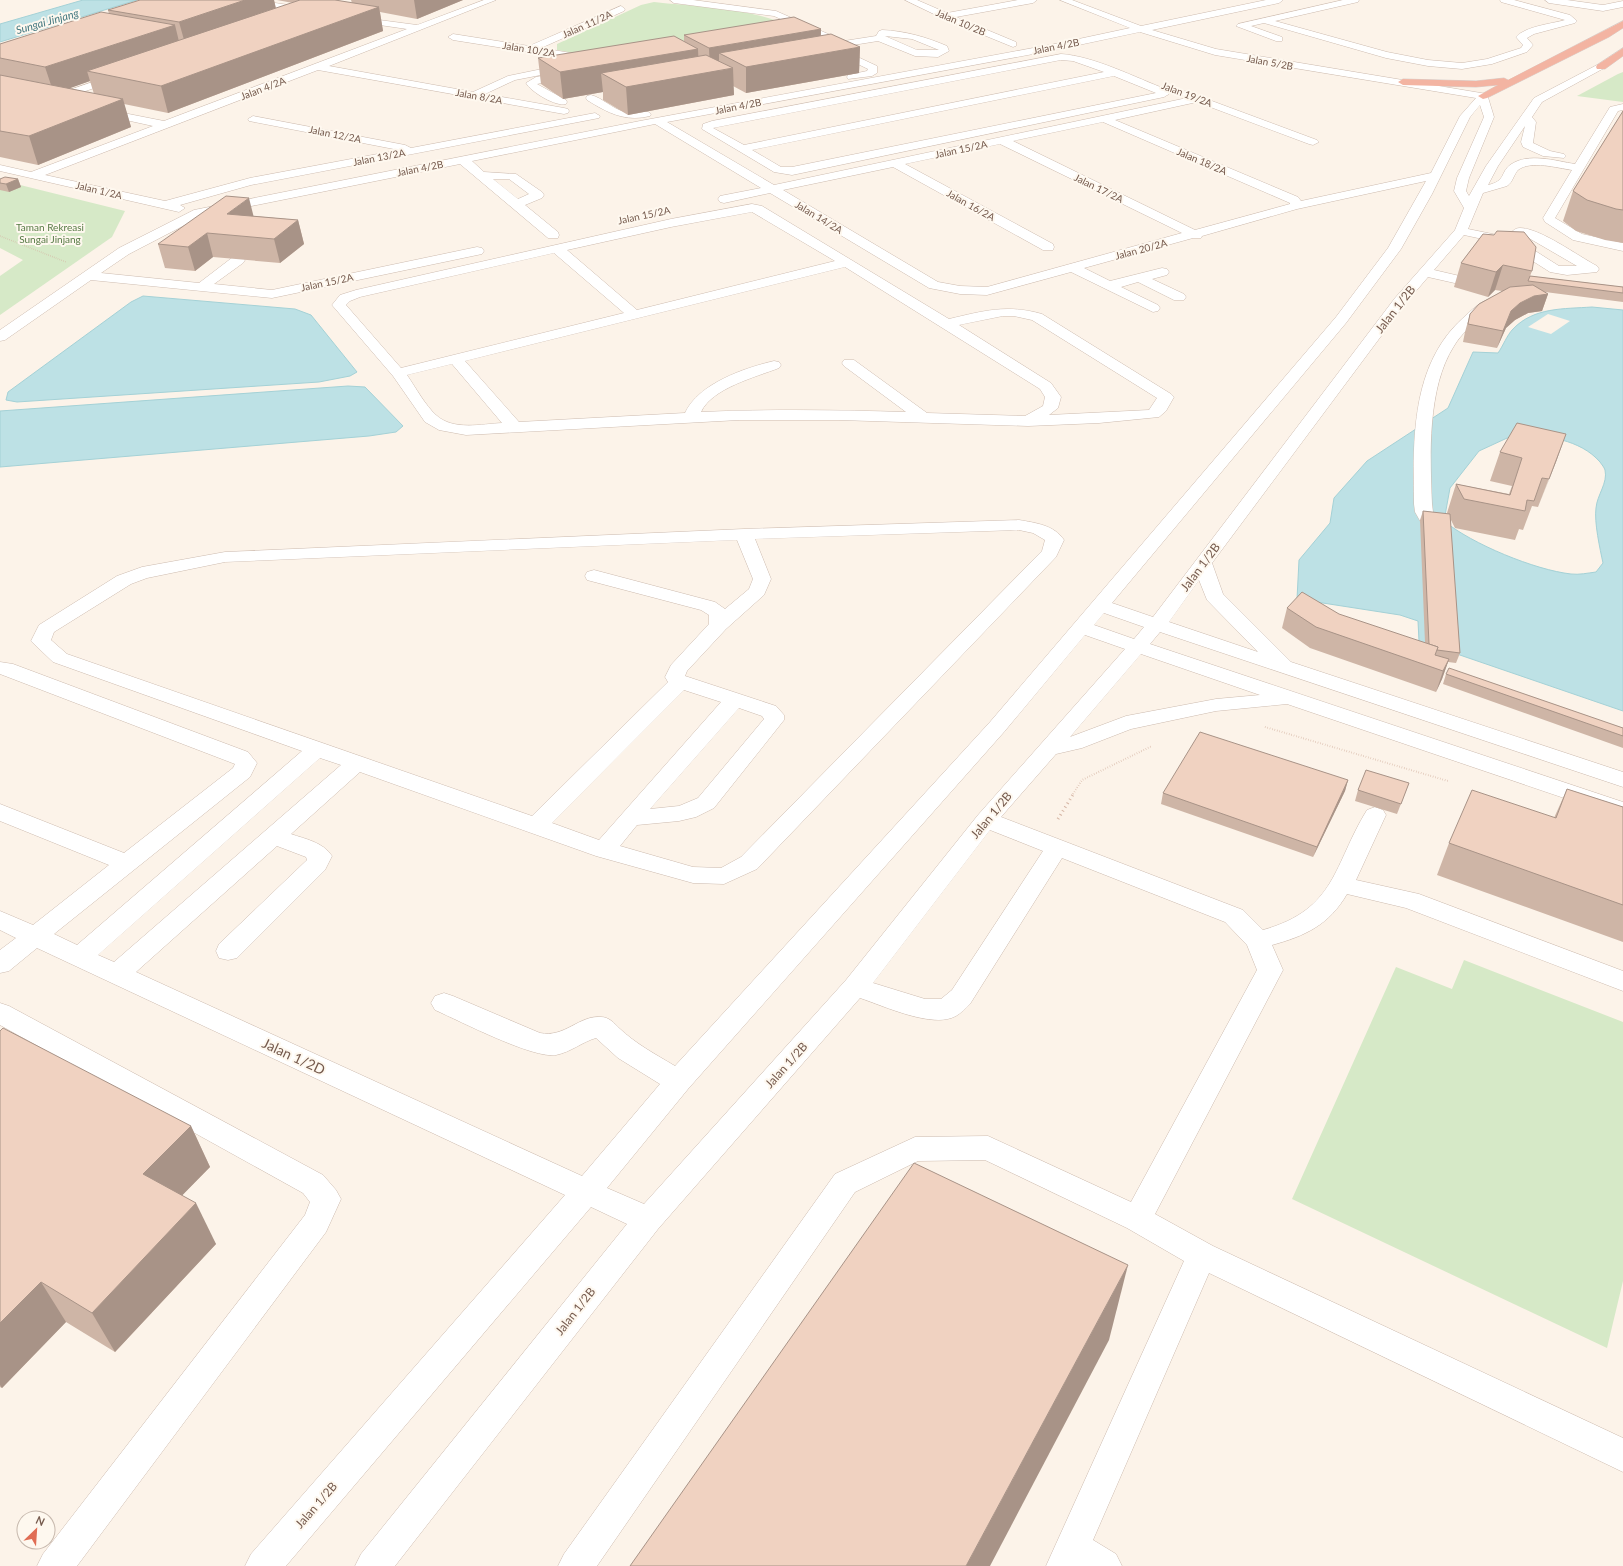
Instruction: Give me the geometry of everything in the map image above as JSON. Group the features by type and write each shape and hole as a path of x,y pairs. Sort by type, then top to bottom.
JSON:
{"highway":[{"path":"1483,96 1606,35 1623,24"},
{"path":"1606,35 1623,31"},
{"path":"1601,68 1623,51"},
{"path":"1601,68 1623,60"},
{"path":"1403,82 1476,84 1514,80"}],"street":[{"path":"236,0 307,11 321,10"},
{"name":"Jalan 4/2A","path":"33,175 492,0"},
{"path":"606,95 587,98 622,115 632,116 872,73 874,68 808,28 776,14 674,0"},
{"path":"732,7 745,0"},
{"name":"Jalan 10/2B","path":"909,0 1013,44"},
{"path":"945,16 1033,0"},
{"name":"Jalan 5/2B","path":"1064,0 1140,29 1215,52 1483,96"},
{"name":"Jalan 4/2B","path":"198,213 640,124 1060,46 1278,0"},
{"path":"1319,0 1333,5"},
{"path":"1285,41 1243,29 1241,26 1333,5 1348,0"},
{"path":"1262,20 1386,55 1428,63 1462,66 1489,62 1527,48 1528,45 1521,36 1572,21 1561,15 1504,0"},
{"path":"1549,0 1588,7 1613,7 1623,4"},
{"name":"Jalan 11/2A","path":"531,49 622,9"},
{"path":"285,19 307,11"},
{"path":"344,17 418,28"},
{"path":"1121,22 1136,18"},
{"path":"785,32 808,28"},
{"path":"827,56 843,49 879,38 882,34 905,35 925,39 944,48 944,51 938,54 915,53 879,38"},
{"name":"Jalan 10/2A","path":"453,37 605,61 512,78 474,95"},
{"path":"805,38 880,61"},
{"name":"Jalan 19/2A","path":"1060,46 1313,142"},
{"path":"1344,53 1386,55"},
{"path":"1068,57 1116,74 1164,92 1164,94 792,171 778,170 707,129 707,126 1068,57"},
{"name":"Jalan 8/2A","path":"318,66 640,124"},
{"path":"894,68 908,74"},
{"path":"943,68 964,77"},
{"name":"Jalan 1/2B","path":"373,1566 648,1220 855,987 986,820 1157,624 1400,301 1460,230 1492,166 1538,100 1601,68"},
{"path":"743,149 1128,71"},
{"path":"69,106 43,101 129,73"},
{"path":"546,107 566,102 534,88 531,83 540,79 580,73"},
{"path":"1403,82 1441,92 1461,110"},
{"path":"1470,208 1460,190 1463,178 1489,117 1483,96"},
{"name":"Jalan 1/2B","path":"263,1566 587,1191 678,1081 997,727 1341,320 1394,249 1434,176 1461,110 1483,96"},
{"name":"Jalan 15/2A","path":"712,201 1198,99"},
{"path":"1623,107 1614,108 1549,218 1551,222 1578,237 1623,247"},
{"path":"84,109 166,125"},
{"name":"Jalan 13/2A","path":"164,205 250,182 595,116"},
{"path":"1526,117 1531,122 1531,127 1526,138 1527,145 1546,154 1582,164"},
{"name":"Jalan 12/2A","path":"253,119 417,150"},
{"name":"Jalan 18/2A","path":"1104,119 1294,200 1296,203 1295,206"},
{"name":"Jalan 14/2A","path":"657,121 934,285 960,290 987,291"},
{"name":"Jalan 17/2A","path":"1001,140 1196,235"},
{"path":"463,160 553,235"},
{"path":"1479,190 1495,187 1505,182 1514,168 1524,163 1539,162 1582,164"},
{"name":"Jalan 16/2A","path":"894,163 1048,247"},
{"name":"Jalan 1/2A","path":"0,168 198,213"},
{"path":"239,175 250,182"},
{"path":"482,175 512,176 538,195 517,204"},
{"name":"Jalan 20/2A","path":"987,291 1196,235 1295,206 1434,176"},
{"path":"232,206 251,214"},
{"path":"947,324 1002,311 1024,312 1037,317 1166,397 1160,408 1153,414 1028,421 739,415 466,430 445,427 431,419 398,373 338,304 345,298 356,294 443,274 671,223 752,208 758,209 848,262 947,324 1046,386 1053,397 1050,408 1028,421"},
{"path":"0,337 124,251 198,213"},
{"path":"655,214 671,223"},
{"path":"1460,230 1510,241 1555,268 1567,271 1592,269 1526,232 1519,232 1510,241"},
{"path":"538,238 569,231"},
{"name":"Jalan 15/2A","path":"88,276 272,294 492,248"},
{"path":"557,249 634,314"},
{"path":"202,287 238,260"},
{"path":"430,261 443,274"},
{"path":"398,373 848,262"},
{"path":"1073,268 1154,308"},
{"path":"1109,286 1162,272"},
{"path":"1425,272 1459,280"},
{"path":"1140,278 1180,297"},
{"path":"1429,522 1424,512 1423,504 1421,442 1425,404 1434,372 1447,343 1475,314 1502,295"},
{"path":"456,359 515,428"},
{"path":"849,364 924,418"},
{"path":"691,417 697,404 706,395 723,386 774,365"},
{"path":"1019,525 1040,529 1050,534 1055,540 1050,553 749,863 724,876 693,875 604,850 317,748 60,658 42,641 46,629 124,580 142,573 225,557 744,534 1019,525"},
{"path":"630,818 680,814 693,811 706,804 774,720 774,715 769,712 680,682 675,677 678,669 719,625 757,591 762,579 744,534"},
{"path":"1202,563 1214,596 1285,667"},
{"path":"594,576 708,606 718,613 719,625"},
{"path":"1099,605 1623,780"},
{"path":"1080,627 1623,810"},
{"path":"0,668 6,668 240,756 246,764 242,772 128,864 0,964"},
{"path":"536,826 680,682"},
{"path":"1048,750 1074,743 1126,723 1216,705 1290,698"},
{"path":"604,850 630,818 734,701"},
{"path":"79,957 317,748"},
{"path":"117,974 357,763"},
{"path":"0,812 128,864"},
{"path":"1258,940 1298,928 1314,918 1343,885 1375,815"},
{"path":"986,820 1234,916 1258,940 1270,970 1136,1219"},
{"path":"228,951 317,864 320,856 314,851 274,836"},
{"path":"855,987 925,1009 947,1009 961,997 1050,846"},
{"path":"1343,885 1411,900 1623,980"},
{"name":"Jalan 1/2D","path":"0,920 648,1220"},
{"path":"444,1003 536,1043 548,1046 560,1045 592,1028 601,1027 627,1050 678,1081"},
{"path":"0,1013 313,1184 326,1199 316,1223 55,1566"},
{"path":"576,1566 845,1183 914,1149 988,1148 1136,1219 1202,1255 1623,1455"},
{"path":"1104,1566 1069,1556 1202,1255"}],"path":[{"path":"0,236 62,259 68,264"},
{"path":"1261,726 1450,782"},
{"path":"1050,846 1082,780 1157,745"}],"green space":[{"path":"654,2 740,11 789,26 596,57 557,50 557,44 641,5"},
{"path":"1623,72 1623,102 1577,96 1618,74"},
{"name":"Taman Rekreasi Sungai Jinjang","path":"0,180 125,211 112,237 0,315 0,276 23,260 0,248"},
{"path":"1464,960 1623,1022 1623,1281 1607,1348 1292,1199 1396,967 1452,989"}],"water":[{"name":"Sungai Jinjang","path":"83,0 137,0 0,42 0,24"},
{"path":"143,296 295,309 311,315 357,372 350,376 319,382 17,402 6,400 8,392 131,302"},
{"path":"1592,307 1623,310 1623,711 1419,641 1418,621 1400,615 1297,599 1299,560 1330,523 1334,498 1367,461 1448,408 1473,352 1498,353 1513,329 1521,322 1540,313 1550,310","holes":["1518,433 1551,437 1583,448 1592,454 1605,469 1606,475 1597,503 1596,514 1603,563 1596,572 1580,574 1556,572 1522,562 1487,547 1456,530 1444,521 1450,488 1479,451"]},
{"path":"348,386 365,387 403,426 396,432 369,436 0,467 0,411"}],"pier":[{"path":"1548,314 1570,321 1551,334 1528,327"}],"building":[{"path":"140,0 245,0 179,22 108,10"},
{"path":"300,0 335,0 379,7 161,86 87,71"},
{"path":"101,12 175,25 45,67 0,58 0,44"},
{"path":"794,17 821,29 709,48 684,35"},
{"path":"831,34 860,47 746,67 719,53"},
{"path":"674,36 698,49 560,72 538,58"},
{"path":"706,55 733,68 626,87 601,73"},
{"path":"0,75 123,99 29,136 0,131"},
{"path":"1623,111 1623,210 1587,200 1573,191"},
{"path":"5,177 18,179 6,184 0,183 0,179"},
{"path":"226,196 249,198 227,214 298,220 274,239 207,233 188,247 158,244"},
{"path":"1497,231 1524,232 1536,247 1532,271 1503,265 1496,272 1461,263 1483,234 1494,235"},
{"path":"1530,276 1623,287 1623,293 1528,281"},
{"path":"1533,285 1548,294 1534,296 1520,303 1511,311 1503,331 1468,324 1470,314 1479,304 1510,287"},
{"path":"1517,423 1566,434 1549,479 1542,478 1534,501 1527,500 1525,511 1464,499 1456,484 1510,495 1522,458 1500,452"},
{"path":"1423,511 1450,514 1460,653 1437,650 1438,647 1429,644"},
{"path":"1302,592 1339,614 1438,647 1435,655 1449,659 1443,671 1316,627 1287,608"},
{"path":"1449,668 1623,728 1623,736 1446,674"},
{"path":"1200,732 1348,780 1317,847 1163,793"},
{"path":"1366,770 1409,783 1401,804 1358,790"},
{"path":"1567,789 1623,807 1623,905 1449,843 1472,790 1556,818"},
{"path":"3,1028 191,1126 143,1174 196,1203 92,1313 41,1282 0,1323 0,1031"},
{"path":"914,1163 1128,1265 966,1566 630,1566"}]}
